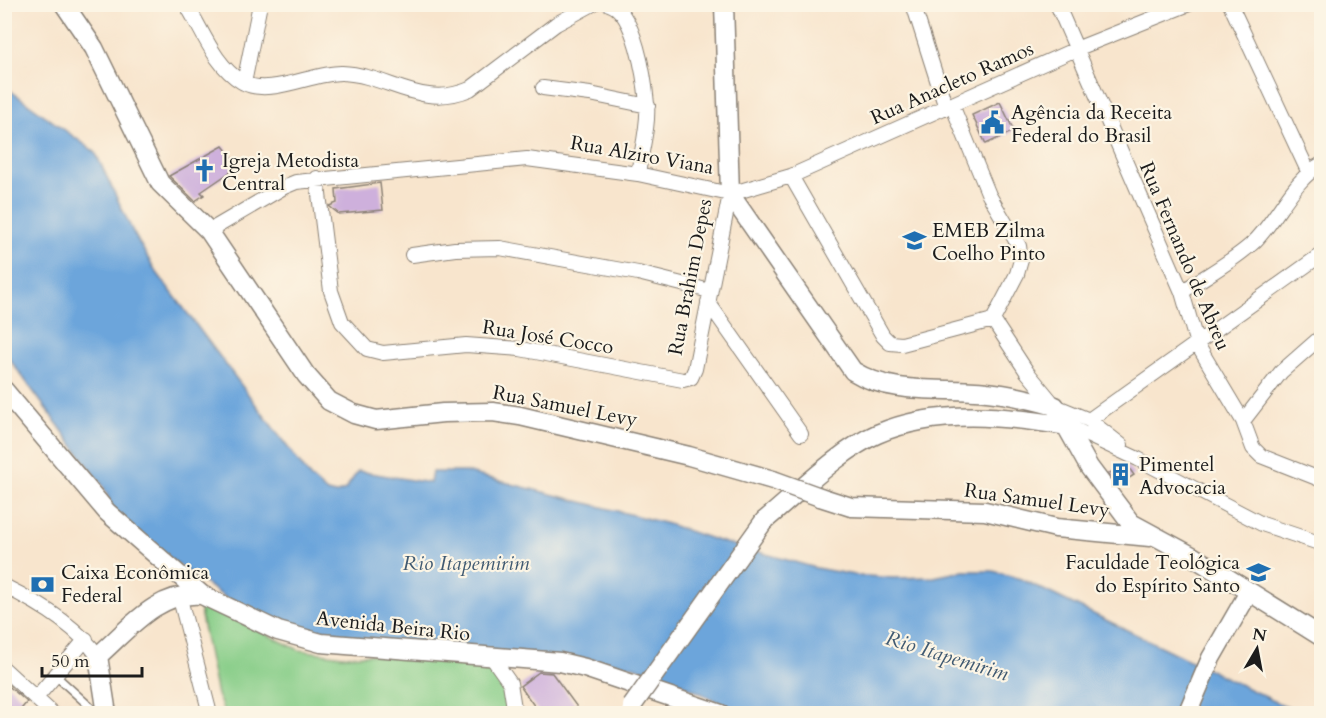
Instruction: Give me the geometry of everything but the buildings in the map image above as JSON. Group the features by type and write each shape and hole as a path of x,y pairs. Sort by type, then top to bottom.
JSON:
{"main road":[{"name":"Rua Samuel Levy","path":"64,4 94,48 160,183 208,231 306,375 329,400 354,414 376,420 452,412 493,412 520,416 677,453 860,508 985,511 1056,528 1156,538"},
{"name":"Rua Brahim Depes","path":"723,5 730,194"},
{"name":"Rua Alziro Viana","path":"730,194 853,371 870,382 894,388 989,392 1055,406"},
{"name":"Avenida Beira Rio","path":"4,390 107,512 202,595 278,631 321,643 493,659 560,662 585,668 721,714"},
{"path":"1055,406 1089,467 1131,523 1192,556 1322,638"},
{"path":"629,710 764,521 845,454 876,435 908,423 977,416 1068,426"},
{"path":"1187,714 1212,658 1249,592"},
{"path":"107,714 98,656 152,607 179,595 202,595"}],"street":[{"path":"186,4 212,51 225,68 244,83 258,87 340,73 370,78 401,90 435,97 455,95 488,77 556,24 593,4"},
{"path":"244,83 260,4"},
{"path":"609,4 614,6 632,28 648,106 638,174"},
{"path":"791,176 883,336 890,343 902,344 993,320 1017,274 1021,260 1019,246 989,195 949,107 913,4"},
{"name":"Rua Fernando de Abreu","path":"1057,4 1182,292 1197,345 1243,421 1248,439 1261,456 1322,480"},
{"name":"Rua Anacleto Ramos","path":"730,194 791,176 1076,49 1189,4"},
{"path":"1230,4 1308,171"},
{"path":"543,88 590,94 648,106"},
{"name":"Rua Alziro Viana","path":"208,231 284,187 317,178 527,159 638,174 730,194"},
{"path":"1182,292 1253,242 1276,217 1308,171 1322,164"},
{"name":"Rua José Cocco","path":"317,178 331,291 342,322 367,349 383,353 466,345 520,349 683,380 691,378"},
{"name":"Rua Brahim Depes","path":"691,378 695,369 730,194"},
{"path":"412,255 455,249 500,248 638,273 709,296 801,434"},
{"path":"1089,420 1322,254"},
{"path":"993,320 1027,372 1055,406 1089,420 1138,459"},
{"path":"1243,421 1281,372 1322,336"},
{"path":"1068,426 1138,459 1262,524 1322,544"},
{"path":"1307,474 1322,470"},
{"path":"4,586 86,639 98,656"},
{"path":"179,595 210,714"},
{"path":"36,698 86,639"},
{"path":"493,659 510,682 515,714"},
{"path":"4,669 53,714"}],"lane":[{"path":"55,675 98,714"}],"green space":[{"path":"198,601 299,650 343,656 384,654 473,664 490,670 507,692 509,713 225,713 217,695"}],"water":[{"name":"Rio Itapemirim","path":"4,86 95,152 134,234 155,270 310,477 327,492 335,494 345,490 358,471 430,483 432,472 465,472 668,524 715,540 816,568 854,575 894,578 934,577 963,571 993,571 1021,579 1299,713 844,714 840,711 800,714 794,710 781,713 741,713 667,677 632,666 596,660 426,648 311,633 285,626 229,600 156,549 115,513 103,486 5,353"}],"place":[{"name":"Agência da Receita Federal do Brasil","path":"993,123"},
{"name":"Igreja Metodista Central","path":"204,171"},
{"name":"EMEB Zilma Coelho Pinto","path":"914,241"},
{"name":"Pimentel Advocacia","path":"1121,475"},
{"name":"Faculdade Teológica do Espírito Santo","path":"1258,573"},
{"name":"Caixa Econômica Federal","path":"43,584"}]}
